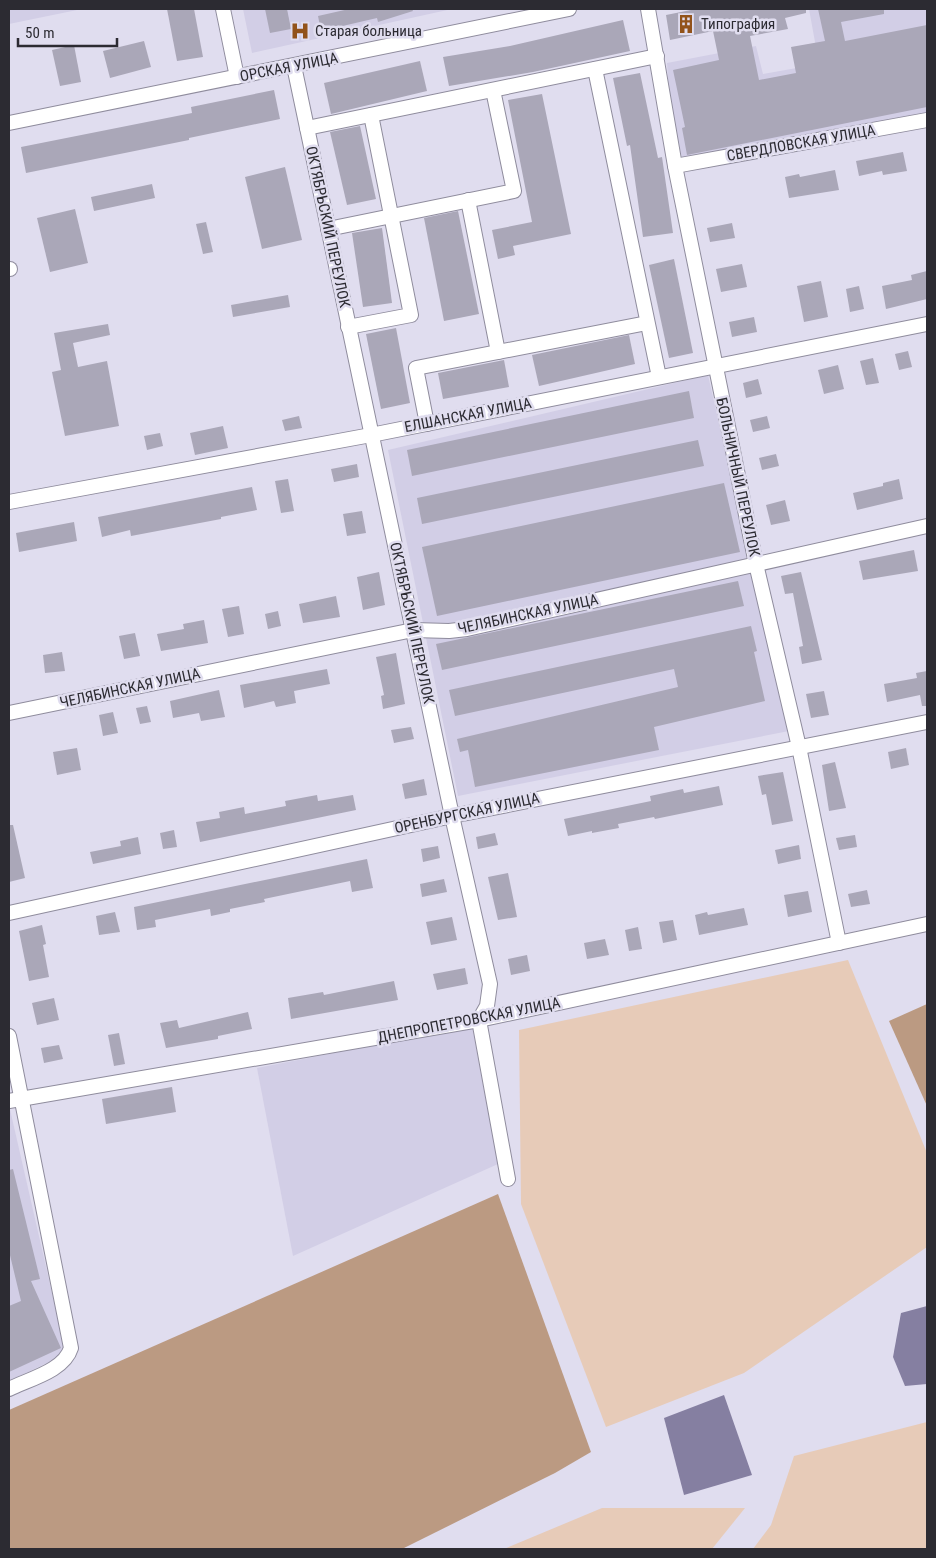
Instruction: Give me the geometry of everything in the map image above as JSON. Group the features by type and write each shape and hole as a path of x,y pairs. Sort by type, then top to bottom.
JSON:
{"street":[{"path":"223,9 237,77"},
{"name":"ОРСКАЯ УЛИЦА","path":"9,123 569,9"},
{"name":"БОЛЬНИЧНЫЙ ПЕРЕУЛОК","path":"648,9 675,166 756,564 799,747 839,943"},
{"path":"307,128 656,56"},
{"name":"ОКТЯБРЬСКИЙ ПЕРЕУЛОК","path":"294,66 371,435 378,456 452,816 490,984 487,1006 479,1020"},
{"path":"595,69 659,377"},
{"path":"328,229 514,190 493,90"},
{"path":"348,327 411,315 371,115"},
{"name":"СВЕРДЛОВСКАЯ УЛИЦА","path":"675,166 927,120"},
{"path":"468,200 498,352"},
{"path":"427,424 416,368 647,323"},
{"name":"ЕЛШАНСКАЯ УЛИЦА","path":"9,502 371,435 927,324"},
{"name":"ЧЕЛЯБИНСКАЯ УЛИЦА","path":"9,713 413,630 449,632 467,629 927,526"},
{"name":"ОРЕНБУРГСКАЯ УЛИЦА","path":"9,913 452,816 927,722"},
{"name":"ДНЕПРОПЕТРОВСКАЯ УЛИЦА","path":"15,1100 479,1020 927,924"},
{"path":"479,1020 508,1179"},
{"path":"9,1036 15,1100 71,1348 69,1356 58,1366 9,1388"}],"shaded area":[{"path":"9,9 82,9 9,24"},
{"name":"Старая больница","path":"243,9 452,9 252,53"},
{"path":"809,9 927,9 927,114 682,159 669,93 667,63 756,46 763,74 819,64"},
{"path":"708,375 789,731 458,796 388,450"},
{"path":"848,960 927,1153 927,1247 744,1373 606,1427 521,1204 519,1030"},
{"path":"927,1004 927,1106 889,1021"},
{"path":"472,1026 498,1164 293,1256 257,1068"},
{"path":"9,1105 66,1354 9,1381"},
{"path":"498,1194 591,1452 555,1473 402,1549 9,1549 9,1410"},
{"path":"927,1306 927,1384 905,1386 893,1357 901,1313"},
{"path":"724,1395 752,1475 684,1495 664,1418"},
{"path":"927,1422 927,1549 753,1549 771,1525 794,1456"},
{"path":"602,1508 745,1508 712,1549 504,1549"}],"building":[{"path":"167,9 194,9 203,57 177,61"},
{"path":"265,9 287,9 291,29 270,33"},
{"path":"349,9 412,9 413,11 378,22 377,18 321,31 318,16"},
{"path":"696,9 806,9 806,13 785,18 788,29 750,36 759,80 796,73 791,47 825,41 818,9 884,9 884,14 841,22 845,41 927,25 927,107 687,155 682,128 685,127 673,70 719,60 713,31 670,40 666,15"},
{"path":"623,20 630,51 533,72 449,86 443,57 510,46"},
{"path":"144,41 151,67 110,78 103,51"},
{"path":"74,45 81,82 60,86 52,50"},
{"path":"420,61 427,91 331,114 324,83"},
{"path":"640,73 658,158 662,157 673,233 643,237 630,145 627,146 613,78"},
{"path":"274,90 280,119 189,138 189,140 26,173 21,147 192,113 191,107"},
{"path":"542,94 571,234 513,246 515,255 498,259 492,230 532,222 508,100"},
{"path":"360,126 376,199 347,205 330,132"},
{"path":"903,152 907,171 883,175 882,171 859,176 856,161"},
{"path":"285,167 302,240 262,249 245,177"},
{"path":"835,170 839,190 789,198 785,177 799,174 800,177"},
{"path":"152,184 155,198 94,211 91,197"},
{"path":"75,209 88,263 50,272 37,218"},
{"path":"458,211 479,314 444,321 424,218"},
{"path":"206,222 213,252 203,254 196,224"},
{"path":"732,223 735,238 710,242 707,228"},
{"path":"382,228 392,303 363,307 352,233"},
{"path":"674,259 693,353 669,358 649,265"},
{"path":"742,264 747,287 721,292 716,269"},
{"path":"927,271 927,299 886,309 882,286 912,280 911,275"},
{"path":"821,281 828,317 804,322 797,286"},
{"path":"859,286 864,309 850,312 846,289"},
{"path":"288,295 290,307 233,317 231,305"},
{"path":"754,317 757,332 732,337 729,322"},
{"path":"108,324 110,335 73,343 78,367 107,361 119,426 65,436 52,372 61,370 54,333"},
{"path":"396,328 410,403 381,409 366,334"},
{"path":"629,335 635,364 539,386 532,355"},
{"path":"908,351 912,367 899,370 895,354"},
{"path":"873,358 879,383 866,385 860,361"},
{"path":"504,360 509,387 443,399 438,373"},
{"path":"838,365 844,389 824,394 818,370"},
{"path":"758,379 762,394 746,398 743,383"},
{"path":"689,391 694,418 412,476 407,450"},
{"path":"299,416 302,428 285,431 282,420"},
{"path":"767,416 770,428 753,432 750,420"},
{"path":"223,426 228,448 195,455 190,433"},
{"path":"160,433 163,446 147,450 144,436"},
{"path":"698,440 704,466 422,524 417,498"},
{"path":"776,454 779,466 762,470 759,458"},
{"path":"357,464 359,477 334,482 331,469"},
{"path":"288,479 294,511 281,513 275,481"},
{"path":"899,479 903,499 857,510 853,493 883,486 883,483"},
{"path":"724,483 740,552 437,616 422,547"},
{"path":"252,487 257,510 221,517 221,519 131,536 130,530 102,537 98,517"},
{"path":"785,500 790,521 771,525 766,505"},
{"path":"362,511 366,533 347,536 343,514"},
{"path":"74,522 77,541 19,552 16,533"},
{"path":"914,550 918,571 863,580 859,561"},
{"path":"379,572 385,605 363,610 357,577"},
{"path":"801,572 822,660 802,664 799,647 803,646 793,593 785,594 781,576"},
{"path":"738,581 744,606 442,670 436,644"},
{"path":"336,596 340,617 303,623 299,604"},
{"path":"239,606 244,634 228,637 222,609"},
{"path":"278,611 281,626 268,629 265,614"},
{"path":"204,620 208,643 161,651 157,634 184,629 183,624"},
{"path":"751,626 757,651 754,652 765,701 654,727 659,750 475,787 468,750 460,752 457,739 678,687 674,669 455,716 449,690"},
{"path":"135,633 140,656 124,659 119,636"},
{"path":"62,652 65,671 45,673 43,655"},
{"path":"396,653 405,704 383,709 381,696 384,695 376,657"},
{"path":"327,669 330,684 294,691 296,703 276,707 274,701 244,708 240,685"},
{"path":"927,671 927,706 922,706 920,695 887,702 884,684 917,678 916,673"},
{"path":"219,690 225,717 201,721 199,713 173,718 170,701"},
{"path":"824,691 829,715 811,718 806,694"},
{"path":"147,706 151,722 140,724 136,708"},
{"path":"113,712 118,733 103,736 99,715"},
{"path":"411,727 414,739 394,743 391,730"},
{"path":"77,748 81,770 57,775 53,752"},
{"path":"906,748 909,765 891,769 888,752"},
{"path":"835,762 846,808 829,811 822,765"},
{"path":"783,772 793,821 772,825 766,794 762,795 758,776"},
{"path":"424,779 427,795 405,799 402,784"},
{"path":"719,786 723,805 655,819 654,817 618,824 619,828 568,836 564,819 651,801 650,796 683,789 684,793"},
{"path":"317,795 318,801 353,795 356,810 200,842 196,822 220,818 219,812 244,807 245,814 286,806 285,801"},
{"path":"9,825 13,825 25,878 9,882"},
{"path":"174,830 177,847 163,849 160,833"},
{"path":"495,833 498,845 478,849 476,837"},
{"path":"855,835 857,847 839,850 836,838"},
{"path":"138,837 141,854 93,864 90,852 121,846 120,841"},
{"path":"799,845 801,859 778,864 775,850"},
{"path":"438,846 440,858 423,862 421,849"},
{"path":"367,859 373,888 352,892 350,881 264,899 265,902 230,909 230,912 211,916 210,909 155,920 156,927 137,930 134,907"},
{"path":"508,873 517,917 498,920 488,877"},
{"path":"444,879 447,892 422,897 420,884"},
{"path":"867,890 870,904 851,907 848,894"},
{"path":"808,891 812,912 788,917 784,895"},
{"path":"744,908 748,925 699,935 695,915 707,912 708,915"},
{"path":"115,912 120,932 99,935 96,916"},
{"path":"452,917 457,940 431,945 426,922"},
{"path":"673,920 677,940 663,943 659,922"},
{"path":"42,925 46,944 43,945 49,977 29,981 19,931"},
{"path":"638,927 642,949 629,951 625,930"},
{"path":"605,939 609,955 587,959 584,943"},
{"path":"527,955 530,971 511,975 508,959"},
{"path":"465,968 468,984 437,990 433,974"},
{"path":"394,981 398,1000 291,1019 288,998 323,992 324,995"},
{"path":"54,998 59,1020 37,1025 32,1003"},
{"path":"248,1012 252,1029 218,1036 218,1039 166,1048 160,1023 177,1020 179,1028"},
{"path":"119,1033 125,1064 114,1066 108,1035"},
{"path":"59,1045 63,1059 44,1063 41,1048"},
{"path":"172,1087 176,1112 106,1124 102,1099"},
{"path":"13,1169 40,1279 31,1281 61,1348 9,1372 9,1306 21,1301 9,1251 9,1170"}],"place":[{"name":"Типография","path":"686,24"},
{"name":"Старая больница","path":"300,31"}]}
